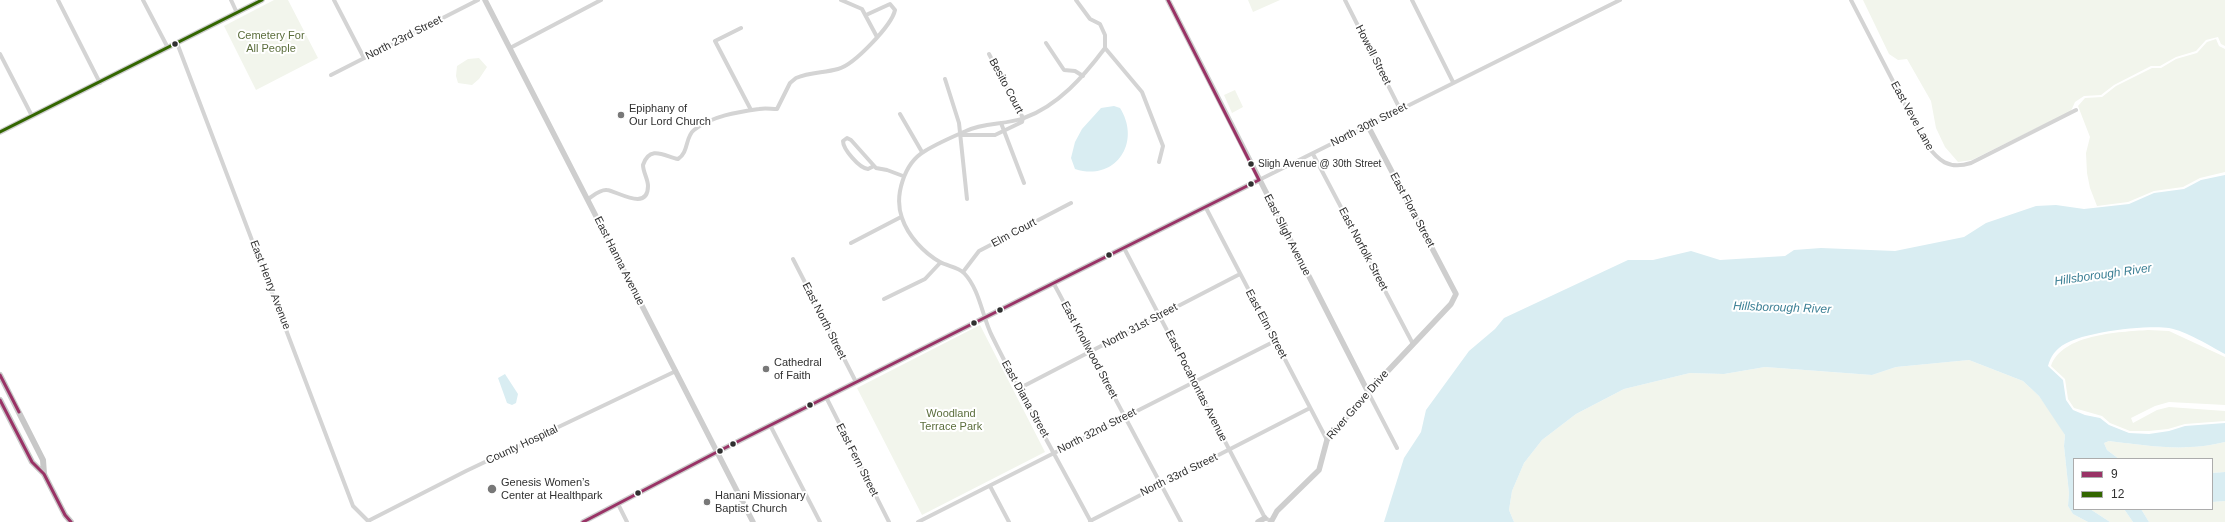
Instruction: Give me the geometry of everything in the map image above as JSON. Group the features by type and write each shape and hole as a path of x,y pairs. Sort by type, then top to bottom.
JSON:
{"main road":[{"path":"0,375 43,460 44,474"},
{"path":"0,400 32,462 44,474 66,519 71,522"}],"street":[{"path":"58,0 100,83"},
{"path":"144,0 168,48"},
{"path":"230,0 237,13"},
{"path":"0,132 100,83 262,0"},
{"path":"334,0 364,58"},
{"name":"North 23rd Street","path":"331,75 478,0"},
{"name":"East Hanna Avenue","path":"485,0 753,522"},
{"path":"510,48 601,0"},
{"path":"841,0 862,9 877,37"},
{"path":"963,272 940,263 926,252 911,235 901,218 900,206 903,176 910,165 922,152 966,131 1023,118 1050,104 1083,76 1105,48 1105,35 1100,24 1090,19 1076,0"},
{"name":"East Sligh Avenue","path":"1168,0 1397,448"},
{"name":"Howell Street","path":"1345,0 1400,109"},
{"path":"1412,0 1453,82"},
{"name":"North 30th Street","path":"583,522 770,425 1206,208 1453,82 1620,0"},
{"name":"East Veve Lane","path":"1851,0 1925,143 1935,156 1948,164 1960,166 1972,163 2076,110"},
{"path":"588,199 607,190 628,199 640,198 645,195 648,188 643,165 649,156 656,152 678,159 682,156 694,130 710,121 761,108 777,109 790,83 796,78 845,67 877,37 890,21 895,11 890,4 866,15"},
{"path":"741,28 715,41 751,110"},
{"name":"East Henry Avenue","path":"177,43 352,506 369,521"},
{"path":"1046,44 1064,70 1075,71 1083,76"},
{"path":"1105,48 1142,92 1163,146 1159,162"},
{"path":"0,54 32,116"},
{"name":"Besito Court","path":"989,54 1023,118"},
{"path":"945,79 959,122 967,199"},
{"path":"900,114 922,152"},
{"path":"960,135 987,136 1004,132 1022,122 1023,118"},
{"path":"1000,123 1024,183"},
{"name":"East Flora Street","path":"1368,126 1456,294"},
{"path":"874,166 865,170 849,153 843,140 847,138 852,140 874,166 903,176"},
{"name":"East Norfolk Street","path":"1313,154 1413,344"},
{"name":"Elm Court","path":"963,272 979,252 1071,203"},
{"name":"East Elm Street","path":"1206,208 1327,440"},
{"path":"850,243 901,218"},
{"name":"East Pocahontas Avenue","path":"1124,248 1229,451 1269,520"},
{"name":"East North Street","path":"793,259 856,382"},
{"path":"884,299 925,279 940,263"},
{"name":"East Diana Street","path":"963,272 982,306 987,327 1018,389 1055,453 1091,521"},
{"name":"North 31st Street","path":"1018,389 1240,274"},
{"name":"East Knollwood Street","path":"1054,284 1181,522"},
{"name":"River Grove Drive","path":"1269,520 1319,470 1327,440 1368,392 1451,304 1456,294"},
{"name":"North 32nd Street","path":"918,522 924,521 1275,341"},
{"name":"County Hospital","path":"369,521 466,471 676,372"},
{"name":"East Fern Street","path":"826,398 889,522"},
{"name":"North 33rd Street","path":"1091,521 1160,484 1229,451 1310,408"},
{"path":"770,425 820,522"},
{"path":"990,486 1009,522"},
{"path":"618,504 627,522"},
{"path":"1258,522 1269,520"}],"green space":[{"name":"Cemetery For All People","path":"274,0 288,0 318,58 256,90 224,26"},
{"path":"1248,0 1280,0 1253,12"},
{"path":"1863,0 2225,0 2225,46 2221,44 2218,37 2206,40 2196,51 2176,57 2160,66 2151,66 2114,85 2101,95 2084,96 2075,102 2071,111 1972,160 1958,162 1945,147 1936,128 1931,101 1907,59 1898,60 1889,54"},
{"path":"2216,39 2219,46 2225,49 2225,172 2200,178 2183,187 2154,191 2128,202 2097,206 2090,188 2087,173 2086,153 2090,137 2078,106 2085,98 2102,97 2116,86 2152,68 2161,68 2176,59 2197,53 2207,42"},
{"path":"479,58 487,67 479,79 472,85 458,83 456,76 457,66 468,59"},
{"path":"1235,90 1243,107 1232,113 1224,95"},
{"name":"Woodland Terrace Park","path":"980,325 1045,452 922,515 857,388"},
{"path":"2148,330 2169,331 2225,357 2225,405 2169,402 2155,406 2131,418 2133,423 2157,410 2169,407 2225,411 2225,421 2185,424 2168,429 2149,431 2130,431 2110,423 2102,416 2074,408 2068,399 2065,379 2051,366 2057,355 2067,347 2079,341 2093,337 2122,332"},
{"path":"1969,360 2023,381 2039,396 2065,435 2064,446 2069,493 2068,506 2073,514 2088,522 1514,522 1509,510 1512,491 1524,463 1542,440 1576,414 1624,389 1690,373 1724,374 1765,367 1872,375 1896,367"},
{"path":"2109,441 2167,447 2195,447 2225,442 2225,472 2213,473 2213,458 2118,458 2107,450 2104,443"},
{"path":"2225,501 2225,522 2149,522 2142,510 2213,510 2213,502"},
{"path":"2092,510 2125,510 2133,522 2110,522"}],"water":[{"path":"1114,106 1120,108 1126,121 1128,134 1126,146 1121,156 1113,165 1102,170 1089,172 1075,169 1071,158 1075,142 1082,129 1101,108"},
{"name":"Hillsborough River","path":"2225,175 2225,354 2183,332 2169,328 2158,327 2128,329 2095,334 2068,342 2053,354 2048,366 2063,380 2066,400 2073,410 2085,415 2100,418 2109,425 2129,433 2149,434 2169,431 2185,426 2225,423 2225,442 2195,447 2167,447 2109,441 2104,443 2107,450 2118,458 2073,458 2073,510 2092,510 2110,522 2088,522 2073,514 2068,506 2069,493 2064,446 2065,435 2039,396 2023,381 1969,360 1896,367 1872,375 1765,367 1724,374 1690,373 1624,389 1576,414 1542,440 1524,463 1512,491 1509,510 1514,522 1384,522 1404,458 1421,432 1426,410 1469,351 1495,329 1504,318 1628,260 1653,260 1691,251 1720,260 1785,256 1794,250 1821,248 1895,251 1964,237 1986,223 2036,206 2056,205 2084,209 2129,204 2154,193 2184,189 2201,180"},
{"path":"505,374 518,394 516,403 512,405 507,403 498,378"},
{"path":"2225,472 2225,501 2213,502 2213,473"},
{"path":"2125,510 2142,510 2149,522 2133,522"}],"transit line":[{"name":"12","path":"0,132 262,0"},
{"name":"9","path":"583,522 717,452 1259,180 1168,0"},
{"name":"9","path":"0,375 19,412"},
{"name":"9","path":"0,400 32,462 44,474 65,515 71,522"}],"place":[{"name":"Epiphany of Our Lord Church","path":"621,115"},
{"name":"Sligh Avenue @ 30th Street","path":"1251,164"},
{"name":"Cathedral of Faith","path":"766,369"},
{"name":"Genesis Women’s Center at Healthpark","path":"492,489"},
{"name":"Hanani Missionary Baptist Church","path":"707,502"}]}
